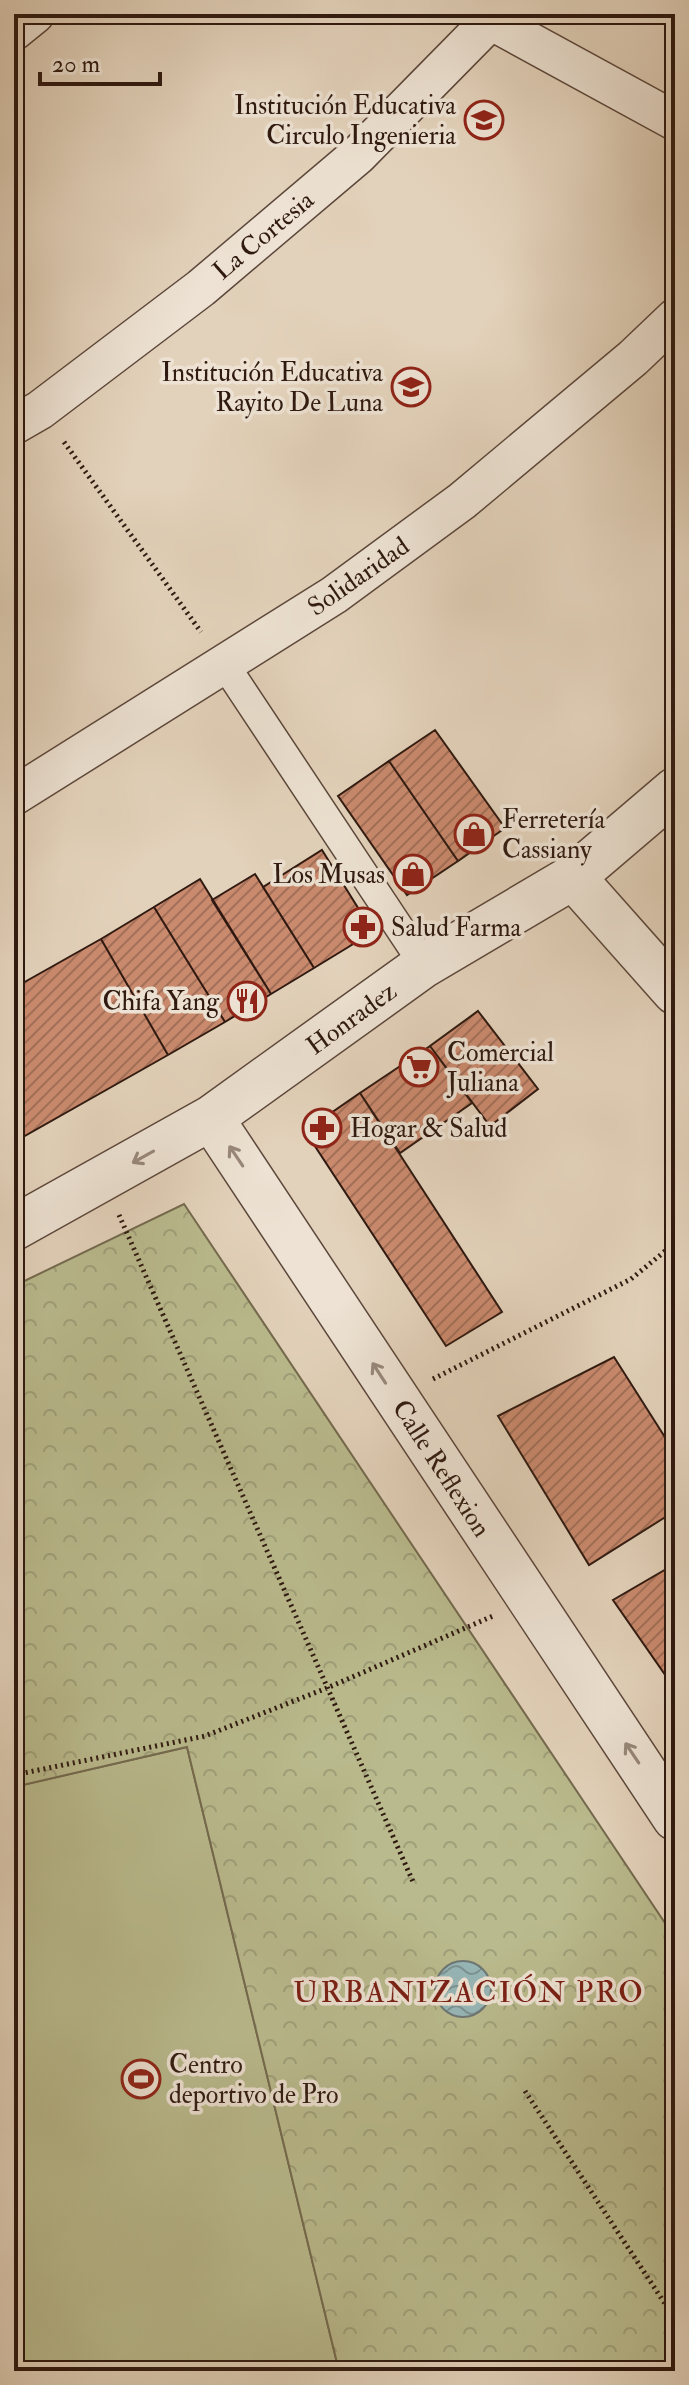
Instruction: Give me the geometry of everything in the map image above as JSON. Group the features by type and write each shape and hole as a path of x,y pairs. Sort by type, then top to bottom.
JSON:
{"street":[{"path":"14,31 35,14"},
{"path":"485,17 675,121"},
{"name":"La Cortesia","path":"27,417 201,288 358,155 485,17"},
{"name":"Solidaridad","path":"14,796 334,595 462,501 633,358 675,318"},
{"path":"225,665 424,965"},
{"name":"Honradez","path":"14,1228 211,1118 424,965 573,877 675,790"},
{"path":"573,877 675,992"},
{"name":"Calle Reflexion","path":"211,1118 675,1818"}],"path":[{"path":"27,417 225,665"},
{"path":"104,1179 414,1884"},
{"path":"396,1398 631,1279 675,1243"},
{"path":"14,1775 205,1736 327,1688 530,1601"},
{"path":"525,2091 675,2319"}],"green space":[{"path":"184,1204 675,1938 675,2371 339,2371 187,1747 14,1787 14,1286"},
{"name":"Centro deportivo de Pro","path":"187,1747 339,2371 14,2371 14,1787"}],"water":[{"path":"463,1961 483,1969 491,1989 483,2009 463,2017 443,2009 435,1989 443,1969"}],"building":[{"path":"435,730 505,828 458,861 389,761"},
{"path":"389,761 458,861 407,895 338,796"},
{"path":"322,850 373,932 314,968 263,887"},
{"path":"255,874 314,968 271,994 212,900"},
{"path":"200,879 271,994 225,1022 154,907"},
{"path":"154,907 225,1022 168,1055 101,939"},
{"path":"101,939 168,1055 14,1142 14,988"},
{"path":"478,1011 538,1089 490,1126 430,1046"},
{"path":"430,1046 472,1103 400,1153 360,1093"},
{"path":"360,1093 502,1312 446,1346 305,1131"},
{"path":"614,1357 675,1453 675,1511 589,1565 498,1416"},
{"path":"675,1564 675,1689 613,1600"}],"place":[{"name":"Institución Educativa Circulo Ingenieria","path":"484,120"},
{"name":"Institución Educativa Rayito De Luna","path":"411,387"},
{"name":"Ferretería Cassiany","path":"474,834"},
{"name":"Los Musas","path":"413,874"},
{"name":"Salud Farma","path":"363,927"},
{"name":"Chifa Yang","path":"247,1001"},
{"name":"Comercial Juliana","path":"419,1067"},
{"name":"Hogar & Salud","path":"322,1128"},
{"name":"Centro deportivo de Pro","path":"141,2079"}],"district":[{"name":"URBANIZACIÓN PRO","path":"469,1992"}]}
